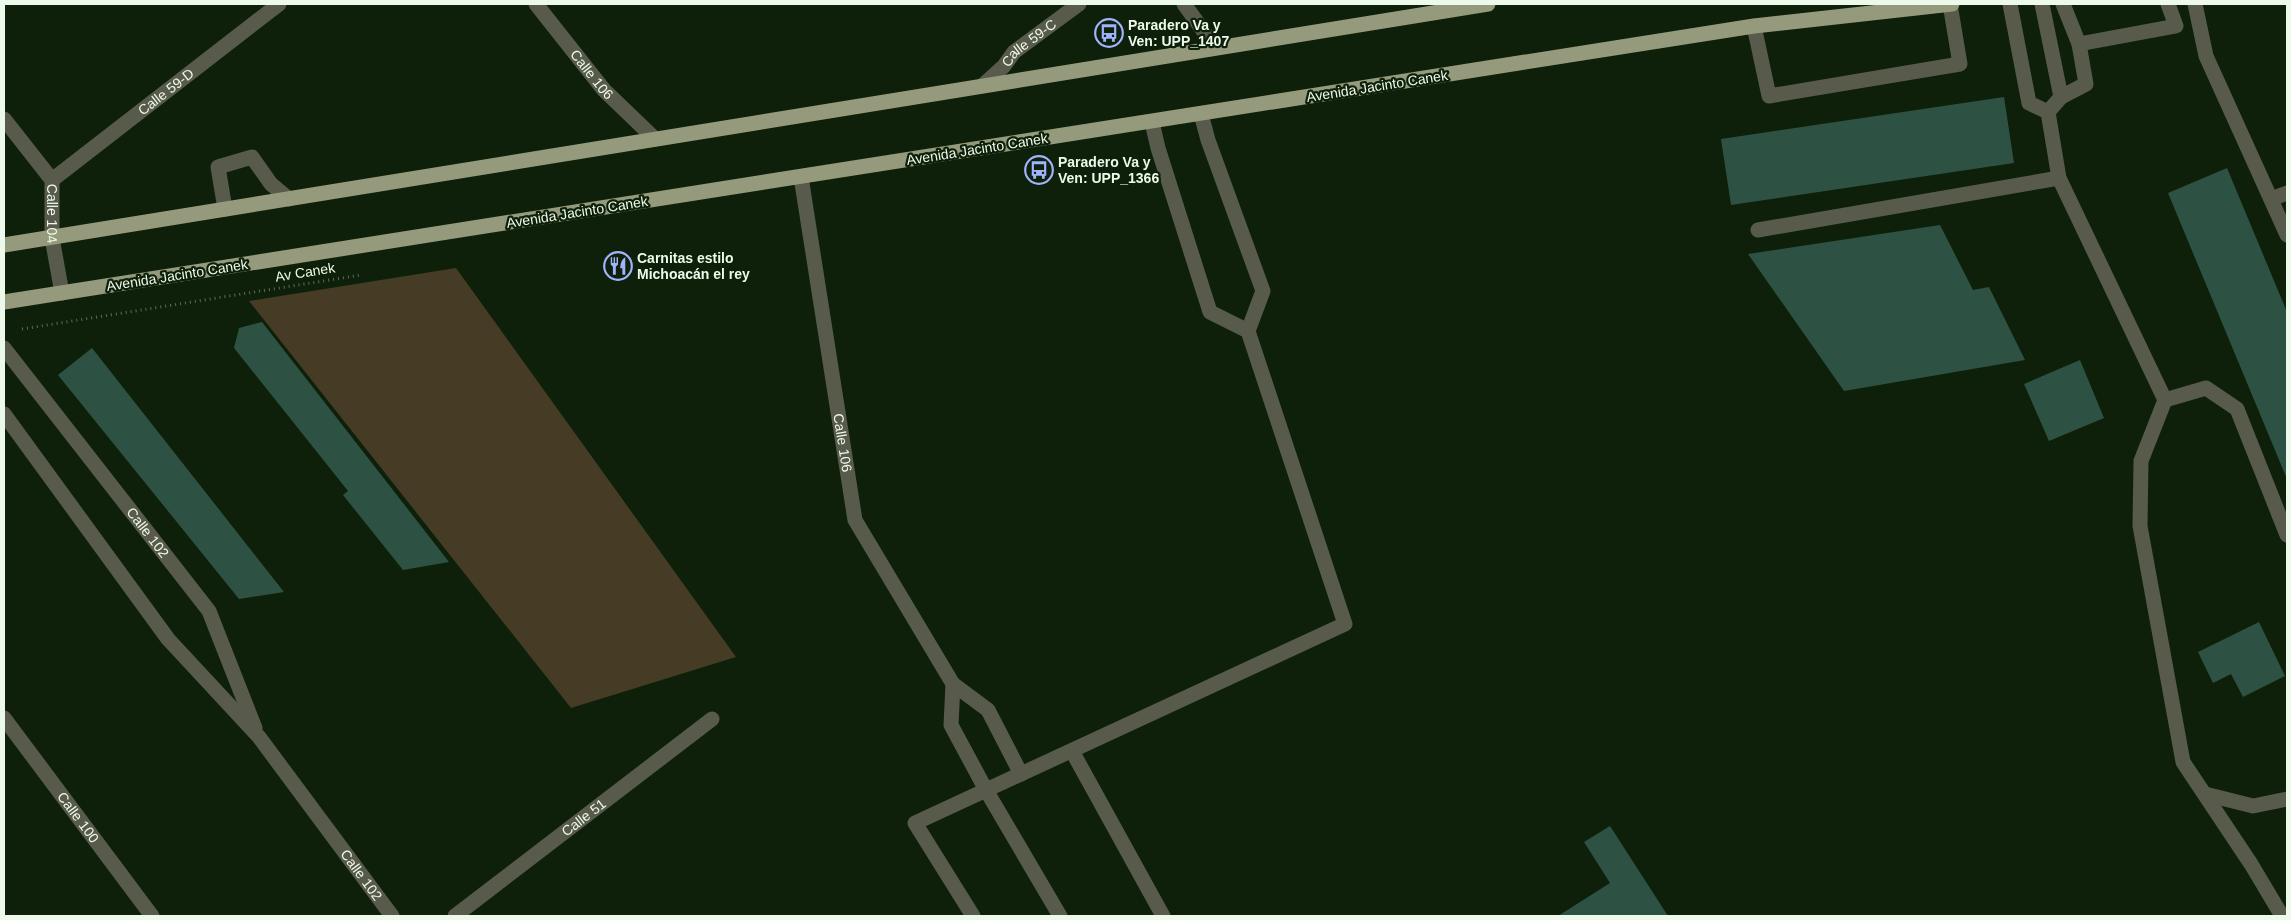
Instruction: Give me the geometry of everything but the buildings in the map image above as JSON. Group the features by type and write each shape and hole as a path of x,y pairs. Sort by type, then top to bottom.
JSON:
{"main road":[{"path":"4,245 1488,4"},
{"name":"Avenida Jacinto Canek","path":"4,302 1754,26 1951,4"}],"street":[{"name":"Calle 59-D","path":"52,180 279,4"},
{"name":"Calle 106","path":"536,4 604,90 655,139"},
{"name":"Calle 59-C","path":"982,86 1004,66 1014,52 1079,4"},
{"path":"1184,4 1205,33 1220,47"},
{"path":"1754,26 1769,96 1960,64 1951,4"},
{"path":"2010,4 2030,103 2048,112"},
{"path":"2042,4 2061,97"},
{"path":"2048,112 2061,97 2086,84 2079,44 2063,4"},
{"path":"2079,44 2176,26 2168,4"},
{"path":"2195,4 2206,56 2287,235"},
{"path":"2048,112 2059,178 2165,400 2140,461 2140,526 2183,762 2251,864 2282,916"},
{"path":"973,916 915,823 1344,624 1248,331 1263,291 1208,140 1201,114"},
{"name":"Calle 104","path":"4,119 52,180 52,238 62,294"},
{"path":"1152,122 1158,148 1210,312 1248,331"},
{"path":"225,209 218,167 252,157 271,184 289,199"},
{"name":"Calle 106","path":"800,177 855,520 953,684"},
{"path":"1758,230 2059,178"},
{"path":"2271,199 2287,193"},
{"name":"Calle 102","path":"4,348 209,610 258,737"},
{"path":"2165,400 2206,388 2238,409 2287,535"},
{"name":"Calle 102","path":"4,414 168,639 258,737 392,916"},
{"path":"953,684 988,710 1022,774"},
{"path":"953,684 951,725 986,790 1060,916"},
{"name":"Calle 100","path":"4,718 152,916"},
{"name":"Calle 51","path":"455,916 712,719"},
{"path":"1072,750 1163,916"},
{"path":"2205,794 2253,806 2287,799"}],"path":[{"name":"Av Canek","path":"29,328 369,274"}],"shaded area":[{"path":"456,268 736,657 571,708 249,301"}],"place":[{"name":"Paradero Va y Ven: UPP_1407","path":"1109,33"},
{"name":"Paradero Va y Ven: UPP_1366","path":"1039,170"},
{"name":"Carnitas estilo Michoacán el rey","path":"618,266"}]}
